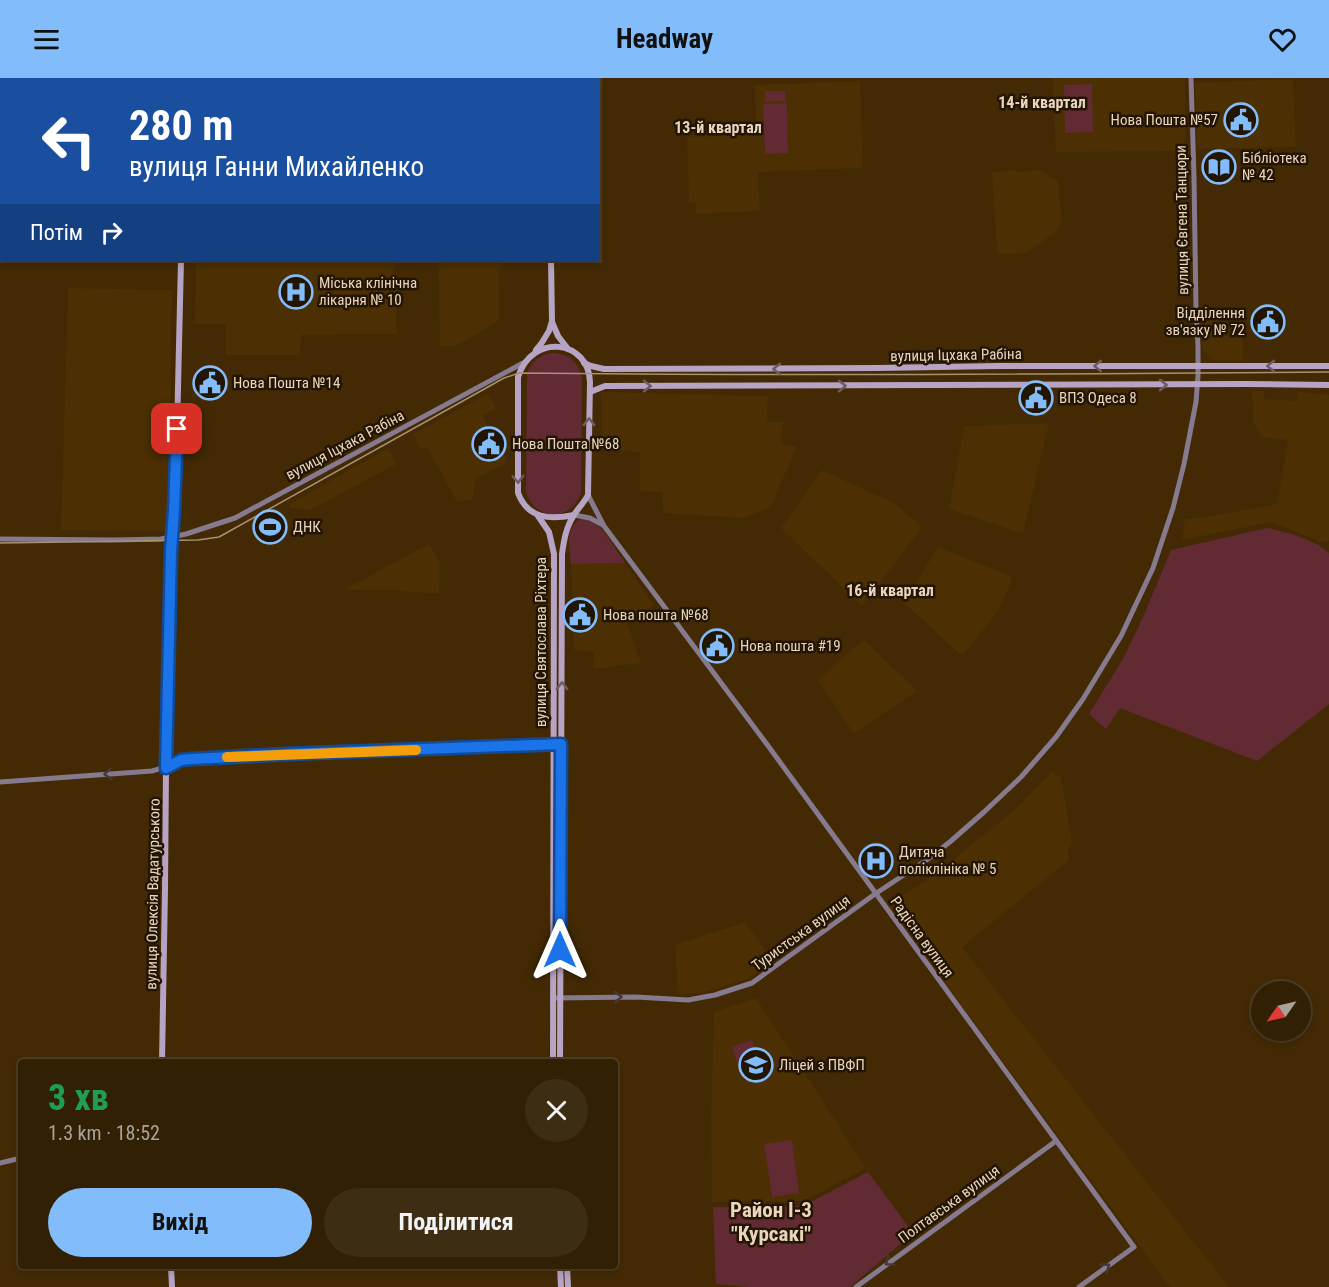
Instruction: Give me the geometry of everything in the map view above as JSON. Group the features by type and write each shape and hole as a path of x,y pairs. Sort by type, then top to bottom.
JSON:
{"main road":[{"name":"вулиця Олексія Вадатурського","path":"162,1059 171,551 176,474 181,261"},
{"path":"524,363 542,344 552,321 551,261"},
{"path":"552,321 558,336 568,350"},
{"path":"531,354 549,347 568,350 584,363 590,377 588,495"},
{"name":"вулиця Святослава Ріхтера","path":"524,363 518,377 517,394 518,493 522,503 537,515 549,532 554,554 553,745 560,1059"},
{"name":"вулиця Іцхака Рабіна","path":"584,363 604,369 1329,366"},
{"name":"вулиця Іцхака Рабіна","path":"590,392 605,386 1329,385"},
{"name":"вулиця Святослава Ріхтера","path":"554,1059 561,744 562,554 567,527 588,495"},
{"path":"537,515 559,518 574,514"},
{"path":"171,1269 172,1287"},
{"path":"560,1269 561,1287"},
{"path":"567,1269 568,1287"}],"street":[{"name":"вулиця Євгена Танцюри","path":"875,894 934,855 984,812 1021,777 1056,737 1100,672 1121,636 1153,568 1173,508 1184,464 1198,385 1191,78"},
{"name":"вулиця Іцхака Рабіна","path":"0,539 161,539 205,529 235,518 524,363"},
{"name":"Радісна вулиця","path":"588,495 604,526 754,727 1134,1247 1079,1287"},
{"path":"574,514 591,518 604,526"},
{"path":"0,782 152,771 166,768 181,760 192,759 561,744"},
{"name":"Туристська вулиця","path":"557,998 636,997 688,1000 715,995 752,983 875,894"},
{"name":"Полтавська вулиця","path":"856,1287 1056,1141"},
{"path":"0,1163 18,1159"}],"shaded area":[{"path":"1052,78 1185,78 1185,151 1056,152"},
{"path":"1293,79 1296,147 1197,149 1195,83"},
{"path":"860,81 863,168 758,172 760,211 696,214 696,203 689,203 687,137 756,135 755,85"},
{"path":"1092,84 1093,132 1065,133 1064,85"},
{"path":"765,91 785,91 785,101 765,102"},
{"path":"787,103 788,153 765,154 763,104"},
{"path":"1016,170 1018,172 1040,170 1058,180 1062,223 1056,232 1025,253 1000,254 997,252 992,172"},
{"name":"Міська клінічна лікарня № 10","path":"196,261 394,261 397,334 301,335 300,355 226,355 226,324 195,324"},
{"path":"438,261 500,261 499,319 456,346 440,346"},
{"path":"68,288 172,290 169,531 61,530"},
{"path":"1219,318 1220,335 1242,336 1244,361 1213,360 1202,349 1201,319"},
{"path":"550,353 562,354 575,362 582,377 581,492 570,509 553,514 545,513 537,508 530,501 526,491 527,373 536,360"},
{"path":"1252,391 1264,391 1264,399 1298,401 1298,392 1329,395 1329,541 1323,543 1272,522 1182,540 1185,519 1277,504 1288,440 1262,437 1253,422"},
{"path":"601,392 768,396 767,422 783,422 781,443 797,447 770,508 744,518 663,513 662,492 640,491 640,452 602,449"},
{"path":"487,394 496,408 483,416 508,462 477,478 472,499 457,502 427,447 421,450 413,434"},
{"path":"1049,423 1023,534 949,509 964,426"},
{"path":"388,448 397,464 310,510 290,508 290,504"},
{"path":"822,470 896,504 922,527 862,606 781,528"},
{"path":"581,519 588,520 601,528 625,563 571,564 570,533"},
{"path":"1267,528 1308,540 1329,553 1329,704 1257,761 1120,708 1106,729 1089,714 1124,657 1171,550"},
{"path":"429,544 440,563 439,594 389,590 347,590 349,587"},
{"path":"938,547 1013,577 999,610 962,656 904,603"},
{"path":"625,563 654,605 627,622 641,663 593,669 594,652 574,650 571,564"},
{"path":"864,639 917,691 854,734 818,680"},
{"path":"1053,770 1055,775 1060,776 1063,787 1072,843 1068,852 1069,860 962,947 1229,1287 1170,1287 887,904 927,880 1016,809"},
{"path":"745,922 773,961 750,978 701,993 678,994 675,945"},
{"name":"Ліцей з ПВФП","path":"756,998 866,1168 804,1201 712,1202 711,1117 714,1012"},
{"path":"752,1040 761,1067 741,1074 732,1047"},
{"path":"792,1140 799,1193 772,1197 764,1144"},
{"path":"868,1172 913,1233 850,1287 748,1287 716,1284 713,1207 803,1206"}],"tram line":[{"path":"0,543 198,540 219,537 504,378 519,373 823,375 1329,372"}],"slow traffic":[{"path":"227,757 416,750"}],"place":[{"name":"Нова Пошта №57","path":"1241,120"},
{"name":"Бібліотека № 42","path":"1219,167"},
{"name":"Міська клінічна лікарня № 10","path":"296,292"},
{"name":"Відділення зв'язку № 72","path":"1268,322"},
{"name":"Нова Пошта №14","path":"210,383"},
{"name":"ВПЗ Одеса 8","path":"1036,398"},
{"name":"Нова Пошта №68","path":"489,444"},
{"name":"ДНК","path":"270,527"},
{"name":"Нова пошта №68","path":"580,615"},
{"name":"Нова пошта #19","path":"717,646"},
{"name":"Дитяча поліклініка № 5","path":"876,861"},
{"name":"Ліцей з ПВФП","path":"756,1065"}],"district":[{"name":"14-й квартал","path":"1042,102"},
{"name":"13-й квартал","path":"718,127"},
{"name":"16-й квартал","path":"890,590"},
{"name":"Район І-3 \"Курсакі\"","path":"771,1222"}],"route":[{"path":"177,429 171,551 166,768 181,760 192,759 561,744 560,950"}]}
